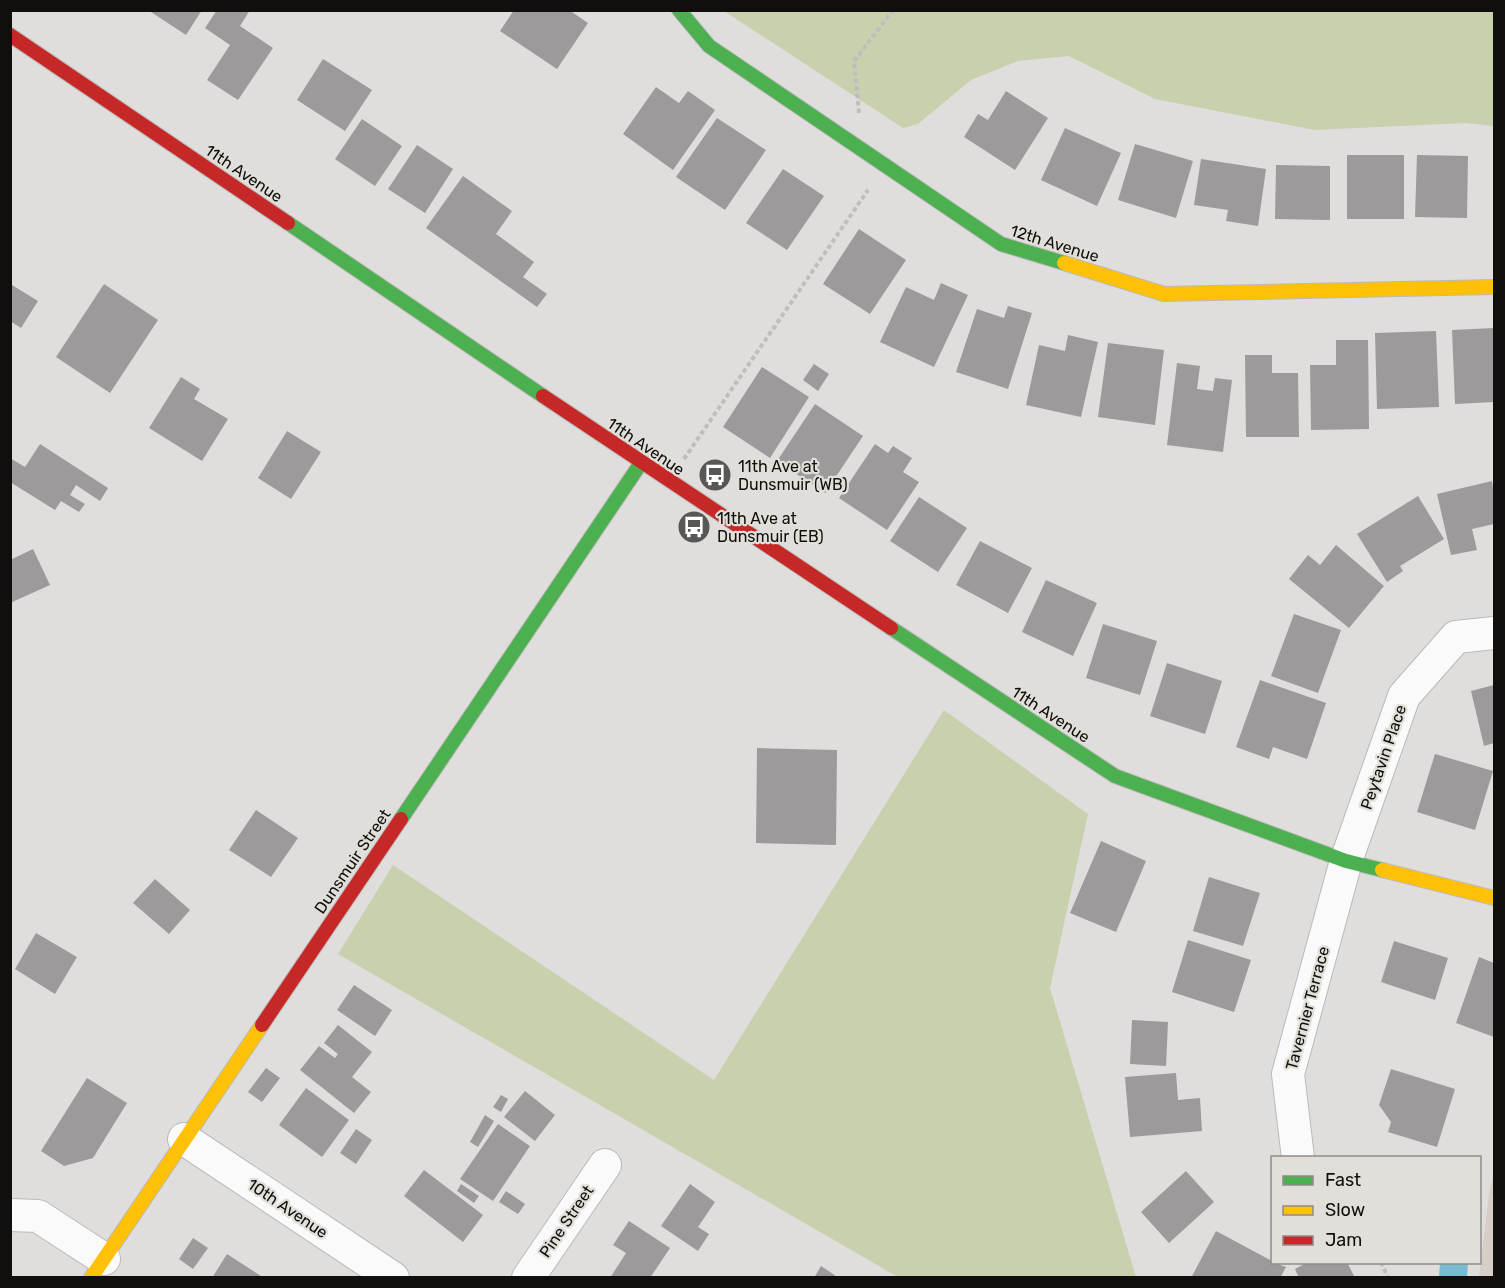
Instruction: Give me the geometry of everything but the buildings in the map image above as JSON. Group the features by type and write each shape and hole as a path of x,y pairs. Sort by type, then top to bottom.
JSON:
{"street":[{"name":"12th Avenue","path":"679,10 709,46 1000,244 1164,294 1494,287"},
{"name":"11th Avenue","path":"10,35 669,482 1115,776 1346,861 1494,898"},
{"name":"Dunsmuir Street","path":"97,1268 641,463"},
{"name":"Peytavin Place","path":"1346,861 1404,696 1456,637 1494,633"},
{"name":"Tavernier Terrace","path":"1298,1156 1288,1074 1346,861"},
{"name":"10th Avenue","path":"184,1138 393,1278"},
{"name":"Pine Street","path":"528,1278 605,1165"},
{"path":"10,1215 38,1216 97,1268"}],"path":[{"path":"860,115 854,61 893,10"},
{"path":"669,482 885,166"},
{"path":"1381,1264 1388,1278"}],"shaded area":[{"path":"1494,1175 1494,1277 1479,1277 1481,1264 1489,1193"}],"green space":[{"path":"724,11 1494,11 1494,126 1465,123 1315,130 1155,99 1069,56 1018,61 971,80 918,124 903,128"},
{"path":"944,710 1088,814 1050,988 1136,1277 898,1277 338,954 393,865 714,1080"}],"water":[{"path":"1440,1264 1468,1264 1467,1277 1439,1277"}],"traffic: fast":[{"path":"679,10 709,46 1001,244 1064,263"},
{"path":"288,223 543,396"},
{"path":"401,819 641,463"},
{"path":"891,628 1115,776 1346,861 1382,870"}],"traffic: slow":[{"path":"1064,263 1164,294 1494,287"},
{"path":"1382,870 1494,898"},
{"path":"91,1278 262,1025"}],"traffic: jam":[{"path":"10,35 288,223"},
{"path":"543,396 891,628"},
{"path":"262,1025 401,819"}],"place":[{"name":"11th Ave at Dunsmuir (WB)","path":"715,475"},
{"name":"11th Ave at Dunsmuir (EB)","path":"694,527"}]}
